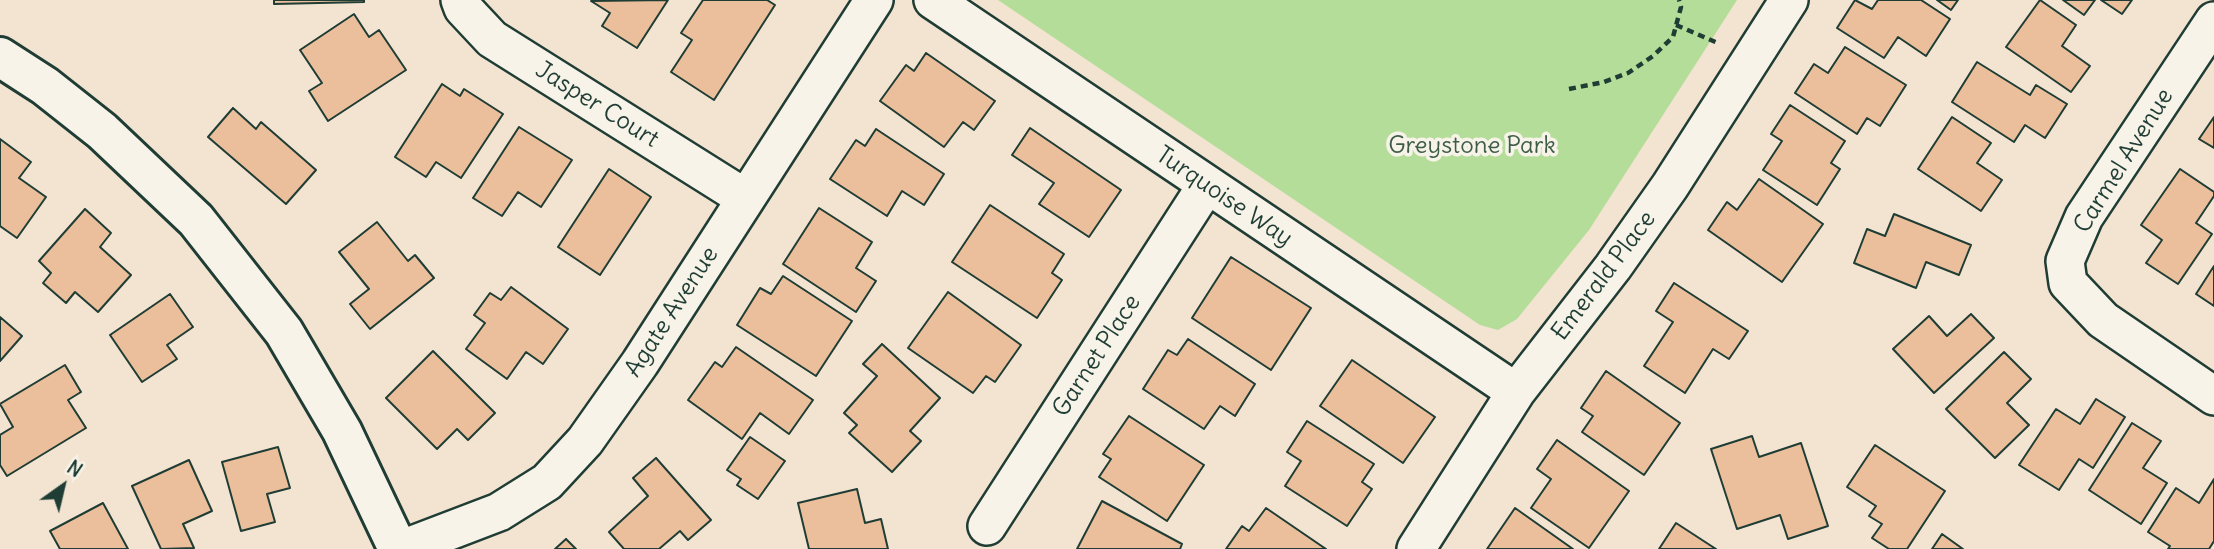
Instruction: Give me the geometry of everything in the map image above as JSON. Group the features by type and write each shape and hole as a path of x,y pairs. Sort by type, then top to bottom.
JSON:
{"street":[{"name":"Jasper Court","path":"460,0 463,8 492,39 745,198"},
{"name":"Agate Avenue","path":"400,549 499,512 554,474 585,441 640,363 874,0"},
{"name":"Turquoise Way","path":"933,0 1516,392"},
{"name":"Emerald Place","path":"1416,549 1516,392 1620,257 1670,186 1789,0"},
{"name":"Carmel Avenue","path":"2214,21 2084,216 2065,261 2068,283 2103,320 2214,396"},
{"path":"0,57 45,86 102,131 196,220 284,332 342,431 400,549"},
{"name":"Garnet Place","path":"987,526 1206,186"}],"path":[{"path":"1569,89 1604,82 1628,73 1653,56 1673,37 1681,7 1679,0"},
{"path":"1676,25 1751,58"}],"green space":[{"name":"Greystone Park","path":"998,0 1737,0 1589,230 1517,319 1498,330 1480,325"}],"building":[{"path":"274,0 364,0 364,2 274,4"},
{"path":"668,0 637,48 602,26 610,13 591,1"},
{"path":"703,0 767,0 775,5 714,100 671,72 692,40 681,33"},
{"path":"1855,0 1872,9 1878,0 1921,0 1950,19 1926,56 1898,37 1884,58 1837,28"},
{"path":"1937,0 1958,0 1951,10"},
{"path":"2040,0 2076,25 2062,46 2090,66 2071,92 2006,47"},
{"path":"2063,0 2095,0 2084,15"},
{"path":"2101,0 2132,0 2122,14"},
{"path":"354,14 369,37 379,30 406,70 328,121 309,91 322,83 300,50"},
{"path":"1845,47 1906,85 1880,126 1867,118 1857,134 1795,93 1814,64 1828,73"},
{"path":"926,53 995,101 974,130 963,122 944,147 880,101 906,65 914,71"},
{"path":"1977,62 2030,95 2036,85 2067,104 2045,138 2025,125 2014,142 1952,102"},
{"path":"442,84 460,96 464,89 503,114 461,178 436,162 426,177 395,157"},
{"path":"1790,105 1845,141 1831,163 1840,169 1817,205 1763,170 1782,141 1771,134"},
{"path":"233,108 256,129 261,122 316,170 286,204 208,137"},
{"path":"1952,117 1991,143 1977,163 2002,180 1981,211 1918,169"},
{"path":"2214,117 2214,148 2199,139"},
{"path":"519,127 572,160 541,207 518,192 502,216 473,198"},
{"path":"1030,128 1121,190 1089,237 1039,204 1054,183 1012,155"},
{"path":"876,129 944,174 924,205 902,191 887,216 830,179 856,140 865,146"},
{"path":"0,139 31,162 19,178 46,197 17,238 0,226"},
{"path":"609,169 651,197 600,275 558,247"},
{"path":"2180,169 2214,192 2214,196 2196,223 2212,234 2178,284 2146,263 2162,240 2141,225"},
{"path":"1759,179 1823,224 1782,282 1708,230 1727,202 1737,210"},
{"path":"990,205 1064,254 1052,273 1062,280 1037,318 952,262"},
{"path":"819,208 872,242 856,268 876,281 856,312 783,264"},
{"path":"85,209 111,233 100,247 131,275 98,312 75,292 66,303 43,283 51,273 39,261"},
{"path":"1894,214 1971,245 1959,275 1926,262 1916,288 1854,263 1867,229 1885,236"},
{"path":"377,222 408,261 415,255 434,278 370,329 350,304 369,289 339,252"},
{"path":"1231,257 1311,308 1271,370 1192,318"},
{"path":"2214,266 2214,306 2196,294"},
{"path":"783,276 852,321 816,376 737,325 760,288 771,294"},
{"path":"1674,283 1748,331 1729,359 1713,349 1685,393 1644,366 1673,322 1656,311"},
{"path":"511,287 568,329 543,364 526,352 507,379 466,349 485,323 474,315 490,293 501,300"},
{"path":"948,292 1021,345 995,382 986,376 973,393 908,348"},
{"path":"170,294 193,327 167,345 177,359 142,382 110,335"},
{"path":"1971,314 1994,338 1934,393 1893,349 1929,316 1947,336"},
{"path":"0,317 22,336 0,361"},
{"path":"1188,339 1255,384 1235,416 1220,406 1204,429 1143,389 1168,350 1177,355"},
{"path":"882,344 940,398 910,431 921,441 892,472 849,433 857,425 844,413 877,376 863,364"},
{"path":"736,347 813,400 789,434 760,413 742,439 688,400 715,362 722,367"},
{"path":"433,351 495,413 468,440 457,429 437,449 386,398"},
{"path":"2004,352 2031,379 2007,403 2029,425 1995,458 1946,409"},
{"path":"1352,360 1435,417 1403,463 1320,406"},
{"path":"65,365 81,392 68,400 86,428 7,476 0,465 0,435 13,427 0,404"},
{"path":"1606,371 1680,423 1644,475 1582,432 1593,416 1581,408"},
{"path":"2096,399 2125,417 2093,468 2079,459 2059,490 2019,465 2056,409 2080,424"},
{"path":"1129,416 1204,465 1167,521 1099,477 1111,459 1103,454"},
{"path":"1307,421 1374,464 1362,482 1372,489 1347,526 1285,486 1301,461 1287,452"},
{"path":"2132,423 2161,441 2143,468 2167,483 2141,524 2089,490"},
{"path":"1752,436 1759,457 1801,443 1828,526 1788,539 1780,515 1737,529 1711,449"},
{"path":"750,437 785,461 758,499 737,485 741,479 727,470"},
{"path":"1557,440 1629,491 1589,548 1531,508 1551,479 1537,469"},
{"path":"1875,445 1945,491 1907,549 1889,549 1872,538 1882,524 1869,516 1876,506 1847,487"},
{"path":"278,447 290,488 267,494 275,522 241,531 222,462"},
{"path":"656,458 711,520 688,540 680,531 659,549 624,549 609,532 648,496 633,478"},
{"path":"189,460 212,511 183,524 194,548 161,549 132,486"},
{"path":"2214,479 2214,541 2209,549 2168,549 2170,546 2148,532 2176,488 2199,503"},
{"path":"857,489 865,523 881,519 888,549 809,549 798,503"},
{"path":"1102,501 1182,544 1180,549 1077,549"},
{"path":"103,503 128,549 60,549 50,531"},
{"path":"1266,508 1326,549 1226,549 1242,526 1249,531"},
{"path":"1515,508 1573,549 1487,549"},
{"path":"1676,523 1716,549 1659,549"},
{"path":"1942,534 1963,549 1932,549"},
{"path":"566,539 576,549 555,549"}]}
